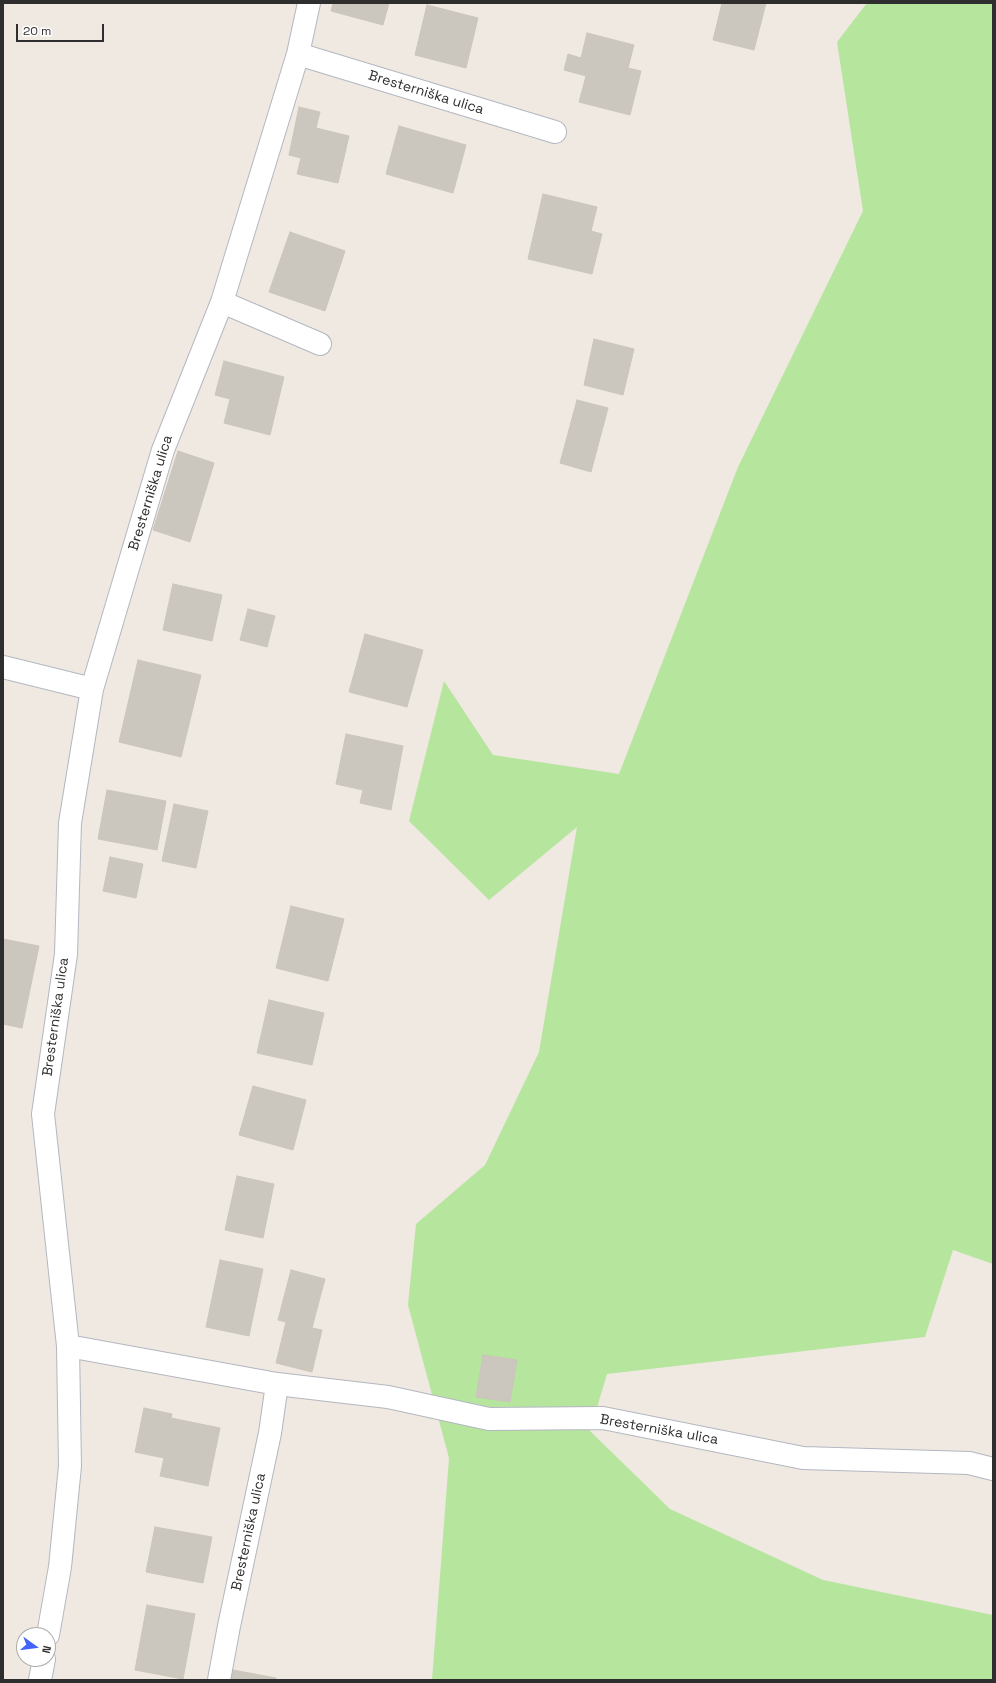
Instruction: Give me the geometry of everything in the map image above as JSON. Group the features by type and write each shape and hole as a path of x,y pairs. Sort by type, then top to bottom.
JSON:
{"street":[{"name":"Bresterniška ulica","path":"49,1627 60,1567 70,1466 68,1346 43,1114 66,954 70,823 92,689 163,450 222,302 298,54 309,3"},
{"name":"Bresterniška ulica","path":"298,54 555,132"},
{"path":"222,302 320,344"},
{"path":"3,667 92,689"},
{"name":"Bresterniška ulica","path":"68,1346 277,1384 388,1397 489,1419 603,1418 803,1458 969,1462 993,1469"},
{"name":"Bresterniška ulica","path":"219,1680 270,1433 277,1384"},
{"path":"40,1680 42,1667"}],"green space":[{"path":"867,3 993,3 993,1264 953,1250 925,1337 607,1374 590,1431 670,1509 823,1580 993,1615 993,1680 432,1680 449,1458 408,1305 416,1224 485,1165 539,1052 577,827 489,900 409,821 444,681 493,755 619,774 738,467 863,211 837,42"}],"building":[{"path":"333,3 389,3 383,25 331,11"},
{"path":"722,3 766,3 754,50 713,40"},
{"path":"427,5 478,18 466,68 415,55"},
{"path":"587,33 634,45 628,68 641,71 630,115 579,102 586,76 564,70 568,54 581,58"},
{"path":"299,107 320,112 316,128 349,136 338,183 297,174 301,158 289,155"},
{"path":"399,126 466,145 453,193 386,174"},
{"path":"543,194 597,207 591,231 602,234 592,274 528,259"},
{"path":"290,232 345,251 325,311 269,292"},
{"path":"594,339 634,349 623,395 584,385"},
{"path":"224,361 284,377 270,435 224,423 230,399 215,395"},
{"path":"577,400 608,408 591,472 560,463"},
{"path":"178,451 214,463 190,542 153,530"},
{"path":"173,584 222,595 212,641 163,630"},
{"path":"248,609 275,616 267,647 240,640"},
{"path":"365,634 423,650 407,707 349,692"},
{"path":"138,660 201,675 181,757 119,742"},
{"path":"346,734 403,746 391,810 360,803 363,790 336,784"},
{"path":"107,790 166,801 157,850 98,839"},
{"path":"174,804 208,811 196,868 162,861"},
{"path":"110,857 143,864 136,898 103,891"},
{"path":"291,906 344,919 328,981 276,968"},
{"path":"3,939 39,946 22,1028 3,1024"},
{"path":"269,1000 324,1013 312,1065 257,1053"},
{"path":"253,1086 306,1100 293,1150 239,1135"},
{"path":"237,1176 274,1184 263,1238 225,1230"},
{"path":"220,1260 263,1269 249,1336 206,1327"},
{"path":"291,1270 325,1279 312,1328 322,1330 312,1372 276,1363 286,1322 278,1320"},
{"path":"483,1355 517,1360 510,1402 476,1397"},
{"path":"144,1408 172,1414 171,1418 220,1428 208,1486 160,1476 164,1458 135,1452"},
{"path":"155,1527 212,1537 203,1583 146,1572"},
{"path":"147,1605 195,1614 183,1679 135,1670"},
{"path":"233,1670 276,1678 276,1680 231,1680"}]}
